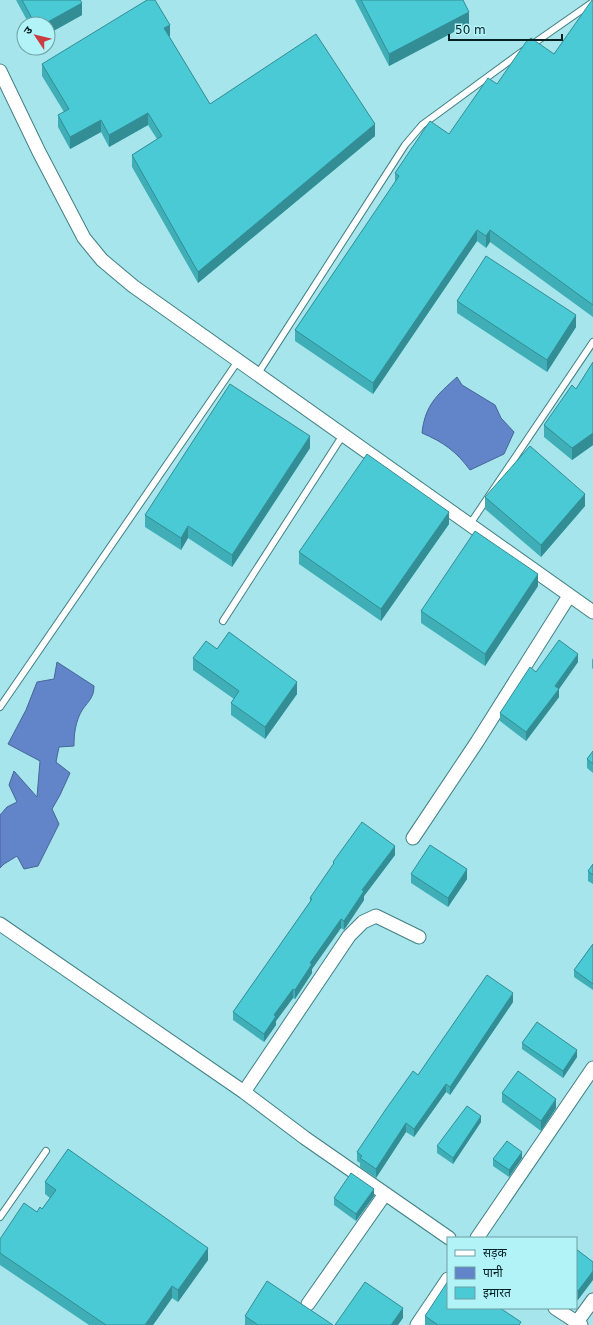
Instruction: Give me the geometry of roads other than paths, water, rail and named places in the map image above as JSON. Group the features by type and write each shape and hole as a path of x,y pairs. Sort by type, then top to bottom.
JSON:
{"street":[{"path":"0,71 38,152 84,238 102,260 133,286 257,375 343,434 593,612"},
{"path":"413,838 477,742 569,596"},
{"path":"244,1092 349,936 363,922 376,916 419,937"},
{"path":"0,924 244,1092 305,1138 448,1237"},
{"path":"478,1237 593,1068"},
{"path":"308,1304 385,1194"},
{"path":"417,1325 447,1280"},
{"path":"556,1309 579,1324 593,1300"}],"lane":[{"path":"257,375 405,145 422,125 593,2"},
{"path":"470,524 593,342"},
{"path":"0,707 238,361"},
{"path":"223,621 343,434"},
{"path":"0,1217 46,1151"}],"water":[{"path":"457,377 462,385 495,405 501,418 514,432 504,454 470,470 460,457 449,448 422,433 426,415 433,401"},
{"path":"57,662 94,686 93,695 82,710 77,722 74,746 59,747 56,762 70,773 52,809 59,824 38,866 24,869 17,856 0,868 0,815 7,807 17,802 9,785 14,771 37,797 40,761 8,744 26,710 37,682 54,679"}]}
